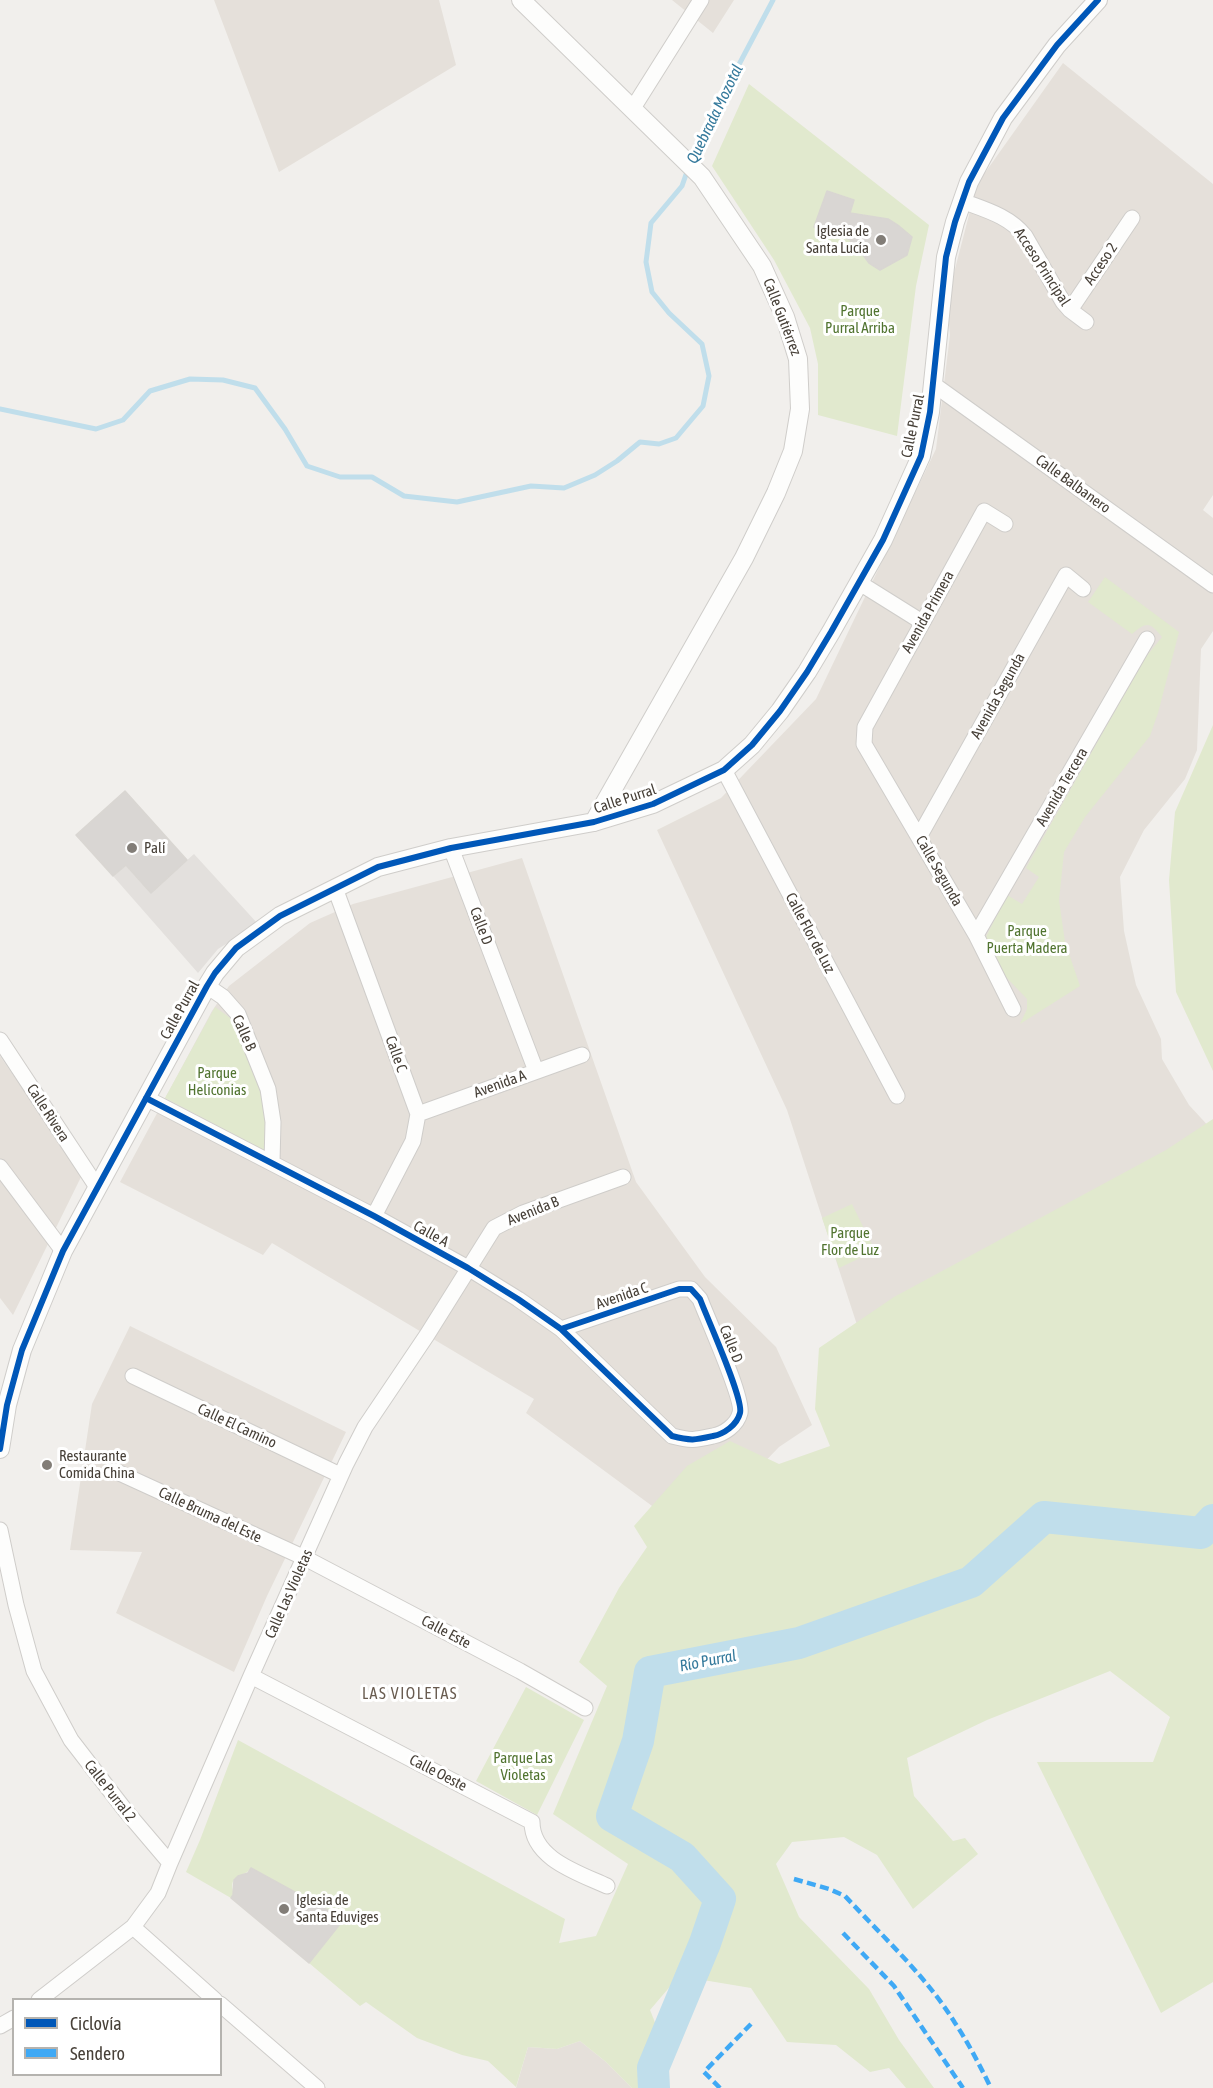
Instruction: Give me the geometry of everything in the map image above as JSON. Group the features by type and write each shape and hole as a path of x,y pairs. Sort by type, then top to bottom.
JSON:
{"street":[{"name":"Calle Gutiérrez","path":"521,0 702,177 762,266 785,317 798,360 800,409 793,451 767,511 744,558 594,822"},
{"path":"633,108 701,0"},
{"name":"Calle Purral","path":"0,1449 7,1404 22,1350 63,1251 207,986 236,948 280,916 378,867 451,848 594,822 653,804 724,770 752,745 780,711 807,672 883,540 921,456 930,412 946,257 969,182 1003,118 1057,45 1098,0"},
{"name":"Acceso Principal","path":"962,201 1004,217 1017,226 1070,310 1086,322"},
{"name":"Acceso 2","path":"1070,310 1132,218"},
{"name":"Calle Balbanero","path":"933,384 1213,585"},
{"name":"Avenida Primera","path":"864,735 865,726 984,511 1005,524"},
{"name":"Avenida Segunda","path":"919,837 1066,575 1083,589"},
{"path":"858,582 922,622"},
{"name":"Avenida Tercera","path":"976,935 1147,639"},
{"name":"Calle Segunda","path":"864,735 864,744 976,935 1013,1009"},
{"name":"Calle Flor de Luz","path":"724,770 897,1096"},
{"name":"Calle D","path":"451,848 536,1071"},
{"name":"Calle C","path":"336,888 418,1114"},
{"name":"Calle B","path":"207,986 223,997 238,1014 268,1089 273,1122 272,1162"},
{"name":"Calle Rivera","path":"0,1040 97,1187"},
{"name":"Avenida A","path":"418,1114 582,1054"},
{"name":"Calle A","path":"146,1098 374,1216 468,1268 518,1299 561,1329 672,1436"},
{"path":"374,1216 413,1141 418,1114"},
{"path":"0,1167 63,1251"},
{"name":"Avenida B","path":"427,1335 494,1227 507,1220 623,1177"},
{"name":"Avenida C","path":"561,1329 679,1289 691,1289"},
{"name":"Calle D","path":"672,1436 690,1441 722,1434 735,1423 741,1412 738,1395 700,1299 691,1289"},
{"name":"Calle Las Violetas","path":"170,1863 340,1475 365,1427 427,1335"},
{"name":"Calle El Camino","path":"133,1376 340,1475"},
{"name":"Calle Bruma del Este","path":"115,1471 305,1558"},
{"name":"Calle Purral 2","path":"0,1530 16,1605 34,1671 71,1740 124,1810 170,1863"},
{"name":"Calle Este","path":"305,1558 520,1671 585,1708"},
{"name":"Calle Oeste","path":"251,1676 532,1822 532,1832 536,1840 551,1857 607,1886"},
{"path":"42,1998 133,1927 158,1893 170,1863"},
{"path":"133,1927 213,1998"},
{"path":"222,2006 317,2088"}],"shaded area":[{"path":"214,0 439,0 456,65 279,172"},
{"path":"672,0 734,0 713,33"},
{"path":"1063,63 1213,184 1213,495 1203,510 1213,518 1213,631 1201,649 1197,750 1185,779 1144,830 1120,877 1124,931 1136,985 1161,1039 1162,1059 1189,1105 1213,1131 873,1374 787,1110 657,830 721,798 816,699 936,449 950,335 947,300 977,184"},
{"path":"194,854 258,924 218,949 198,973 113,876 126,865 151,892"},
{"path":"522,858 636,1182 705,1277 776,1347 812,1425 779,1447 751,1476 686,1531 526,1413 534,1399 272,1243 263,1255 120,1182 212,1011 229,986 310,923 353,904"},
{"path":"0,1056 82,1175 13,1315 0,1298"},
{"path":"130,1326 346,1432 267,1596 234,1672 116,1613 142,1552 70,1550 92,1404"},
{"path":"580,2041 606,2062 632,2088 516,2088 528,2047 557,2049"}],"green space":[{"name":"Parque Purral Arriba","path":"749,84 929,225 916,286 897,436 818,415 818,364 810,328 774,260 712,166","holes":["858,214 888,219 912,237 907,255 880,270 869,263 855,244 850,243"]},
{"name":"Parque Puerta Madera","path":"1105,577 1179,632 1150,736 1085,817 1064,852 1059,900 1065,942 1080,986 1020,1024 1027,1009 1027,999 1006,977 985,939 1007,895 1022,904 1039,877 1026,868 1145,658 1162,637 1148,625 1132,634 1088,602"},
{"path":"1213,725 1213,1071 1176,992 1169,880 1175,812"},
{"name":"Parque Heliconias","path":"215,1007 233,1020 257,1081 269,1123 264,1150 165,1098"},
{"path":"1213,1119 1213,1982 1161,2013 1037,1762 1153,1762 1170,1717 1110,1671 987,1720 907,1758 914,1796 953,1841 965,1838 978,1854 913,1909 877,1855 844,1837 792,1842 776,1864 799,1917 869,1989 899,2040 934,2088 906,2088 889,2068 870,2072 836,2045 787,2042 751,1988 679,1976 650,2010 658,2030 656,2079 664,2088 632,2088 606,2062 580,2041 557,2049 528,2047 516,2087 488,2061 462,2055 417,2038 366,2002 360,2006 309,1963 344,1919 251,1868 234,1879 232,1887 234,1894 231,1898 186,1872 238,1740 565,1919 559,1943 596,1936 628,1864 553,1814 607,1686 579,1662 619,1588 647,1547 634,1526 687,1466 730,1441 779,1464 830,1446 815,1409 819,1348 894,1297 1166,1150"},
{"name":"Parque Flor de Luz","path":"852,1204 875,1251 839,1268 822,1218"},
{"name":"Parque Las Violetas","path":"526,1687 584,1720 537,1815 476,1781"}],"building":[{"name":"Iglesia de Santa Lucía","path":"827,191 854,200 850,213 888,219 899,226 912,237 907,255 880,270 869,263 855,244 850,243 851,240 814,227"},
{"name":"Palí","path":"125,791 187,860 151,893 126,865 113,876 76,835"},
{"name":"Iglesia de Santa Eduviges","path":"251,1868 344,1919 309,1963 231,1898 234,1880 248,1873"}],"waterway":[{"name":"Quebrada Mozotal","path":"0,409 96,429 123,420 150,391 190,379 223,380 255,388 285,429 307,466 340,477 372,477 404,496 457,502 531,486 564,488 595,475 640,442 659,444 676,438 703,406 709,376 702,344 669,313 652,292 646,262 651,223 682,186 696,146 773,0"},
{"name":"Río Purral","path":"654,2088 653,2068 705,1943 720,1899 682,1857 612,1816 638,1741 650,1672 799,1643 971,1582 1044,1517 1201,1533 1213,1520"}],"marked path":[{"path":"794,1879 845,1896 889,1942 944,2006 965,2039 991,2088"},
{"path":"843,1933 894,1986 963,2088"},
{"path":"720,2088 704,2072 751,2024"}],"cycle path":[{"path":"0,1449 7,1405 22,1350 63,1251 207,986 236,948 280,916 378,867 451,848 594,822 653,804 724,770 752,745 780,711 807,672 883,540 921,456 930,412 946,257 969,182 1003,118 1057,45 1098,0"},
{"path":"146,1098 374,1216 468,1268 518,1299 561,1329 672,1436 693,1439 717,1435 730,1428 740,1413 740,1405 731,1376 700,1299 691,1289 679,1289 561,1329"}],"place":[{"name":"Iglesia de Santa Lucía","path":"881,240"},
{"name":"Palí","path":"132,848"},
{"name":"Restaurante Comida China","path":"47,1465"},
{"name":"Iglesia de Santa Eduviges","path":"284,1909"}],"district":[{"name":"LAS VIOLETAS","path":"410,1694"}]}
